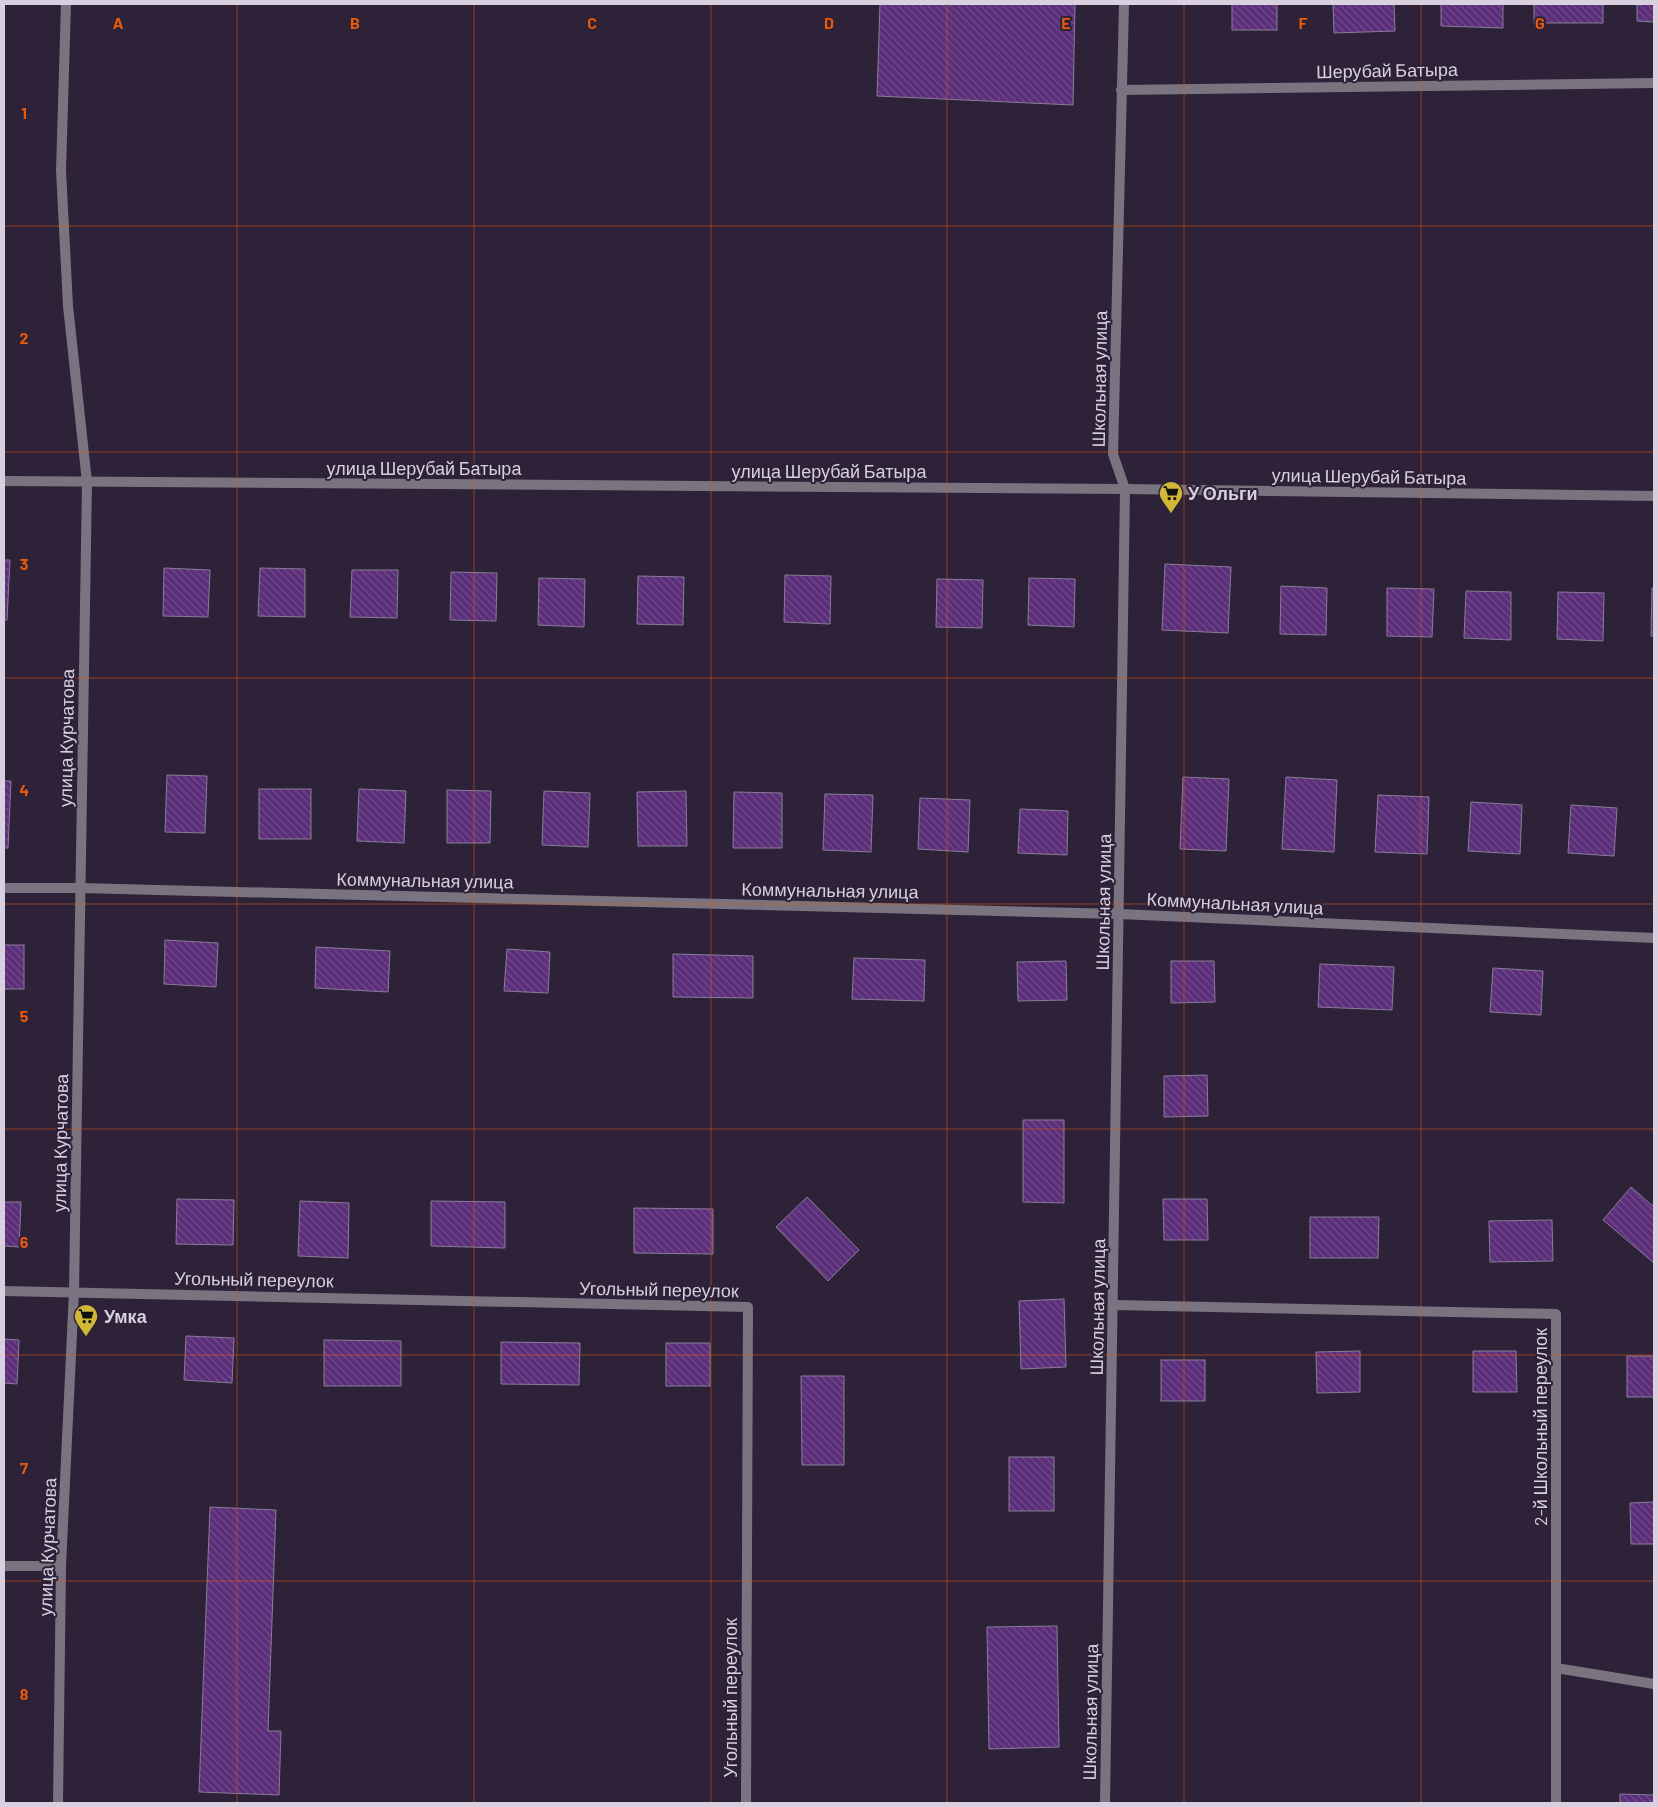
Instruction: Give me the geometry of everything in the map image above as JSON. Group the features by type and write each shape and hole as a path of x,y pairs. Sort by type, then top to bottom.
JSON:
{"street":[{"name":"улица Курчатова","path":"58,1803 61,1566 74,1291 86,482 68,306 61,170 66,4"},
{"name":"Школьная улица","path":"1105,1803 1125,489 1113,454 1120,90 1124,4"},
{"name":"Шерубай Батыра","path":"1120,90 1654,83"},
{"name":"улица Шерубай Батыра","path":"4,481 1125,489 1654,496"},
{"name":"Коммунальная улица","path":"4,888 80,888 1119,914 1654,938"},
{"path":"4,1291 74,1291"},
{"name":"Угольный переулок","path":"74,1291 748,1307 746,1803"},
{"name":"2-й Школьный переулок","path":"1113,1306 1556,1314 1556,1803"},
{"path":"4,1566 61,1566"},
{"path":"1556,1668 1654,1684"}],"building":[{"path":"880,4 1075,4 1073,105 877,96"},
{"path":"1232,4 1277,4 1277,30 1232,30"},
{"path":"1333,4 1394,4 1395,31 1334,33"},
{"path":"1441,4 1503,4 1503,28 1441,26"},
{"path":"1534,4 1603,4 1603,23 1534,23"},
{"path":"1637,4 1654,4 1654,22 1637,21"},
{"path":"4,560 10,560 7,620 4,620"},
{"path":"1165,564 1231,567 1228,633 1162,630"},
{"path":"164,568 210,570 208,617 163,616"},
{"path":"260,568 305,569 305,617 258,616"},
{"path":"352,570 398,570 397,618 350,617"},
{"path":"451,572 497,573 496,621 450,620"},
{"path":"785,575 831,576 830,624 784,622"},
{"path":"638,576 684,577 683,625 637,624"},
{"path":"539,578 585,579 584,627 538,625"},
{"path":"1029,578 1075,579 1074,627 1028,625"},
{"path":"937,579 983,580 982,628 936,627"},
{"path":"1281,586 1327,588 1326,635 1280,634"},
{"path":"1387,588 1434,589 1432,637 1387,636"},
{"path":"1652,588 1654,588 1654,636 1651,636"},
{"path":"1466,591 1511,592 1511,640 1464,638"},
{"path":"1558,592 1604,593 1603,641 1557,639"},
{"path":"167,775 207,776 205,833 165,832"},
{"path":"1183,777 1229,779 1226,851 1180,849"},
{"path":"1286,777 1337,780 1334,852 1282,849"},
{"path":"4,781 11,781 8,848 4,848"},
{"path":"259,789 311,789 311,839 259,839"},
{"path":"359,789 406,791 404,843 357,841"},
{"path":"447,790 491,791 490,843 447,843"},
{"path":"544,791 590,793 588,847 542,845"},
{"path":"686,791 687,846 638,846 637,792"},
{"path":"734,792 782,793 782,848 733,848"},
{"path":"825,794 873,795 871,852 823,850"},
{"path":"1378,795 1429,797 1427,854 1375,852"},
{"path":"920,798 970,800 968,852 918,849"},
{"path":"1471,802 1522,805 1520,854 1468,851"},
{"path":"1571,805 1617,808 1614,856 1568,853"},
{"path":"1020,809 1068,811 1067,855 1018,853"},
{"path":"165,940 218,943 216,987 164,984"},
{"path":"4,945 24,945 24,989 4,989"},
{"path":"316,947 390,951 388,992 315,988"},
{"path":"507,949 550,952 548,993 504,991"},
{"path":"673,954 753,956 753,998 673,997"},
{"path":"854,958 925,960 924,1001 852,999"},
{"path":"1066,961 1067,1000 1018,1001 1017,962"},
{"path":"1171,961 1214,961 1215,1002 1171,1003"},
{"path":"1320,964 1394,967 1392,1010 1318,1007"},
{"path":"1493,968 1543,971 1541,1015 1490,1012"},
{"path":"1207,1075 1208,1116 1164,1117 1164,1076"},
{"path":"1023,1120 1064,1120 1064,1203 1023,1202"},
{"path":"1631,1187 1654,1207 1654,1263 1603,1220"},
{"path":"807,1197 859,1250 828,1281 776,1227"},
{"path":"177,1199 234,1200 233,1245 176,1244"},
{"path":"1163,1199 1207,1199 1208,1240 1164,1240"},
{"path":"300,1201 349,1203 348,1258 298,1256"},
{"path":"431,1201 505,1202 505,1248 431,1246"},
{"path":"4,1202 21,1202 19,1247 4,1246"},
{"path":"634,1208 713,1209 713,1254 634,1253"},
{"path":"1310,1217 1379,1217 1378,1258 1310,1258"},
{"path":"1552,1220 1553,1261 1490,1262 1489,1221"},
{"path":"1064,1299 1066,1367 1021,1369 1019,1301"},
{"path":"186,1336 234,1338 232,1383 184,1380"},
{"path":"4,1339 19,1340 17,1384 4,1383"},
{"path":"324,1340 401,1341 401,1386 324,1386"},
{"path":"501,1342 580,1343 579,1385 501,1384"},
{"path":"666,1343 710,1343 710,1386 666,1386"},
{"path":"1360,1351 1360,1392 1317,1393 1316,1352"},
{"path":"1473,1351 1516,1351 1517,1392 1473,1392"},
{"path":"1627,1356 1654,1356 1654,1397 1627,1397"},
{"path":"1161,1360 1205,1360 1205,1401 1161,1401"},
{"path":"801,1376 844,1376 844,1465 802,1465"},
{"path":"1009,1457 1054,1457 1054,1511 1009,1511"},
{"path":"1654,1502 1654,1544 1631,1544 1630,1503"},
{"path":"210,1507 276,1510 268,1731 281,1731 279,1795 199,1792"},
{"path":"1057,1626 1059,1747 989,1749 987,1627"},
{"path":"1620,1794 1654,1795 1654,1803 1620,1803"}],"place":[{"name":"У Ольги","path":"1171,514"},
{"name":"Умка","path":"86,1337"}]}
